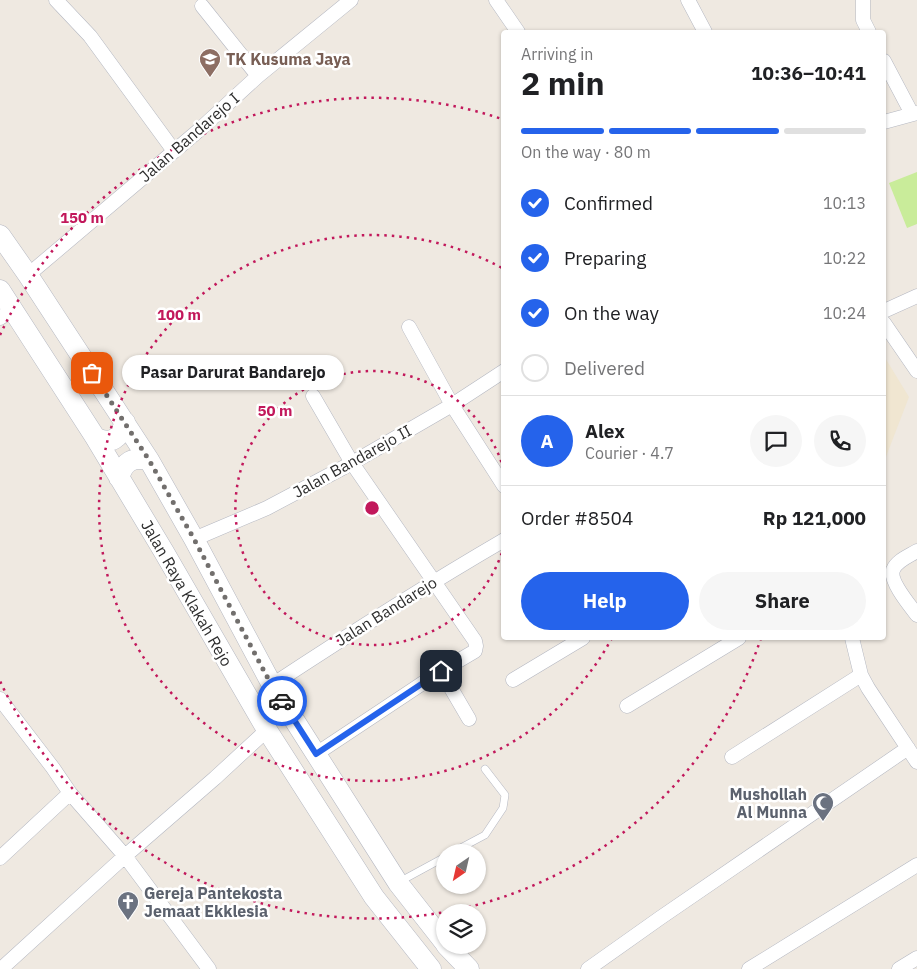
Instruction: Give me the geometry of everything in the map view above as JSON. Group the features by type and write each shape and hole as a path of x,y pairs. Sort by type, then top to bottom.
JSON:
{"main road":[{"name":"Jalan Raya Klakah Rejo","path":"0,235 149,460 194,539 272,686 398,883 436,931"},
{"name":"Jalan Raya Klakah Rejo","path":"0,290 6,314 95,437 266,730 374,897 424,967"},
{"path":"95,437 102,441 110,441 117,438 122,432 124,422"},
{"path":"119,478 122,468 129,461 139,458 149,460"},
{"name":"Jalan Raya Klakah Rejo","path":"456,954 470,969"}],"street":[{"path":"56,0 90,36 174,151"},
{"name":"Jalan Bandarejo I","path":"28,275 198,131 258,76 351,0"},
{"path":"496,0 517,30"},
{"path":"688,0 704,30"},
{"path":"863,0 863,20 868,30"},
{"path":"202,6 258,76"},
{"path":"886,64 915,114 886,121"},
{"path":"886,309 917,296"},
{"path":"886,326 917,371"},
{"path":"409,327 452,405 501,481"},
{"name":"Jalan Bandarejo II","path":"194,539 266,508 352,462 452,405 501,373"},
{"path":"313,396 352,462 475,641 476,646 475,651 441,671 316,754"},
{"name":"Jalan Bandarejo","path":"272,686 352,632 501,542"},
{"path":"917,550 898,562 893,570 893,579 897,587 917,615"},
{"path":"513,680 581,640"},
{"path":"627,706 736,640"},
{"path":"853,640 862,675 868,688 917,762"},
{"path":"441,671 469,719"},
{"path":"732,757 862,675"},
{"path":"0,699 70,793 125,856 209,969"},
{"path":"1,969 266,730"},
{"path":"588,969 908,748"},
{"path":"0,858 70,793"},
{"path":"749,969 917,864"},
{"path":"899,969 917,958"}],"lane":[{"path":"468,844 485,835 504,808 505,795 486,769"},
{"path":"398,883 436,862"}],"shaded area":[{"path":"886,359 909,397 886,457"}],"green space":[{"path":"917,172 917,224 907,228 889,183"}],"way so far":[{"path":"92,373 149,460 194,539 272,686 282,701"}],"place":[{"name":"TK Kusuma Jaya","path":"210,78"},
{"name":"Pasar Darurat Bandarejo","path":"92,373"},
{"name":"Mushollah Al Munna","path":"823,822"},
{"name":"Gereja Pantekosta Jemaat Ekklesia","path":"128,921"}],"route":[{"path":"282,701 316,754 441,671"}]}
